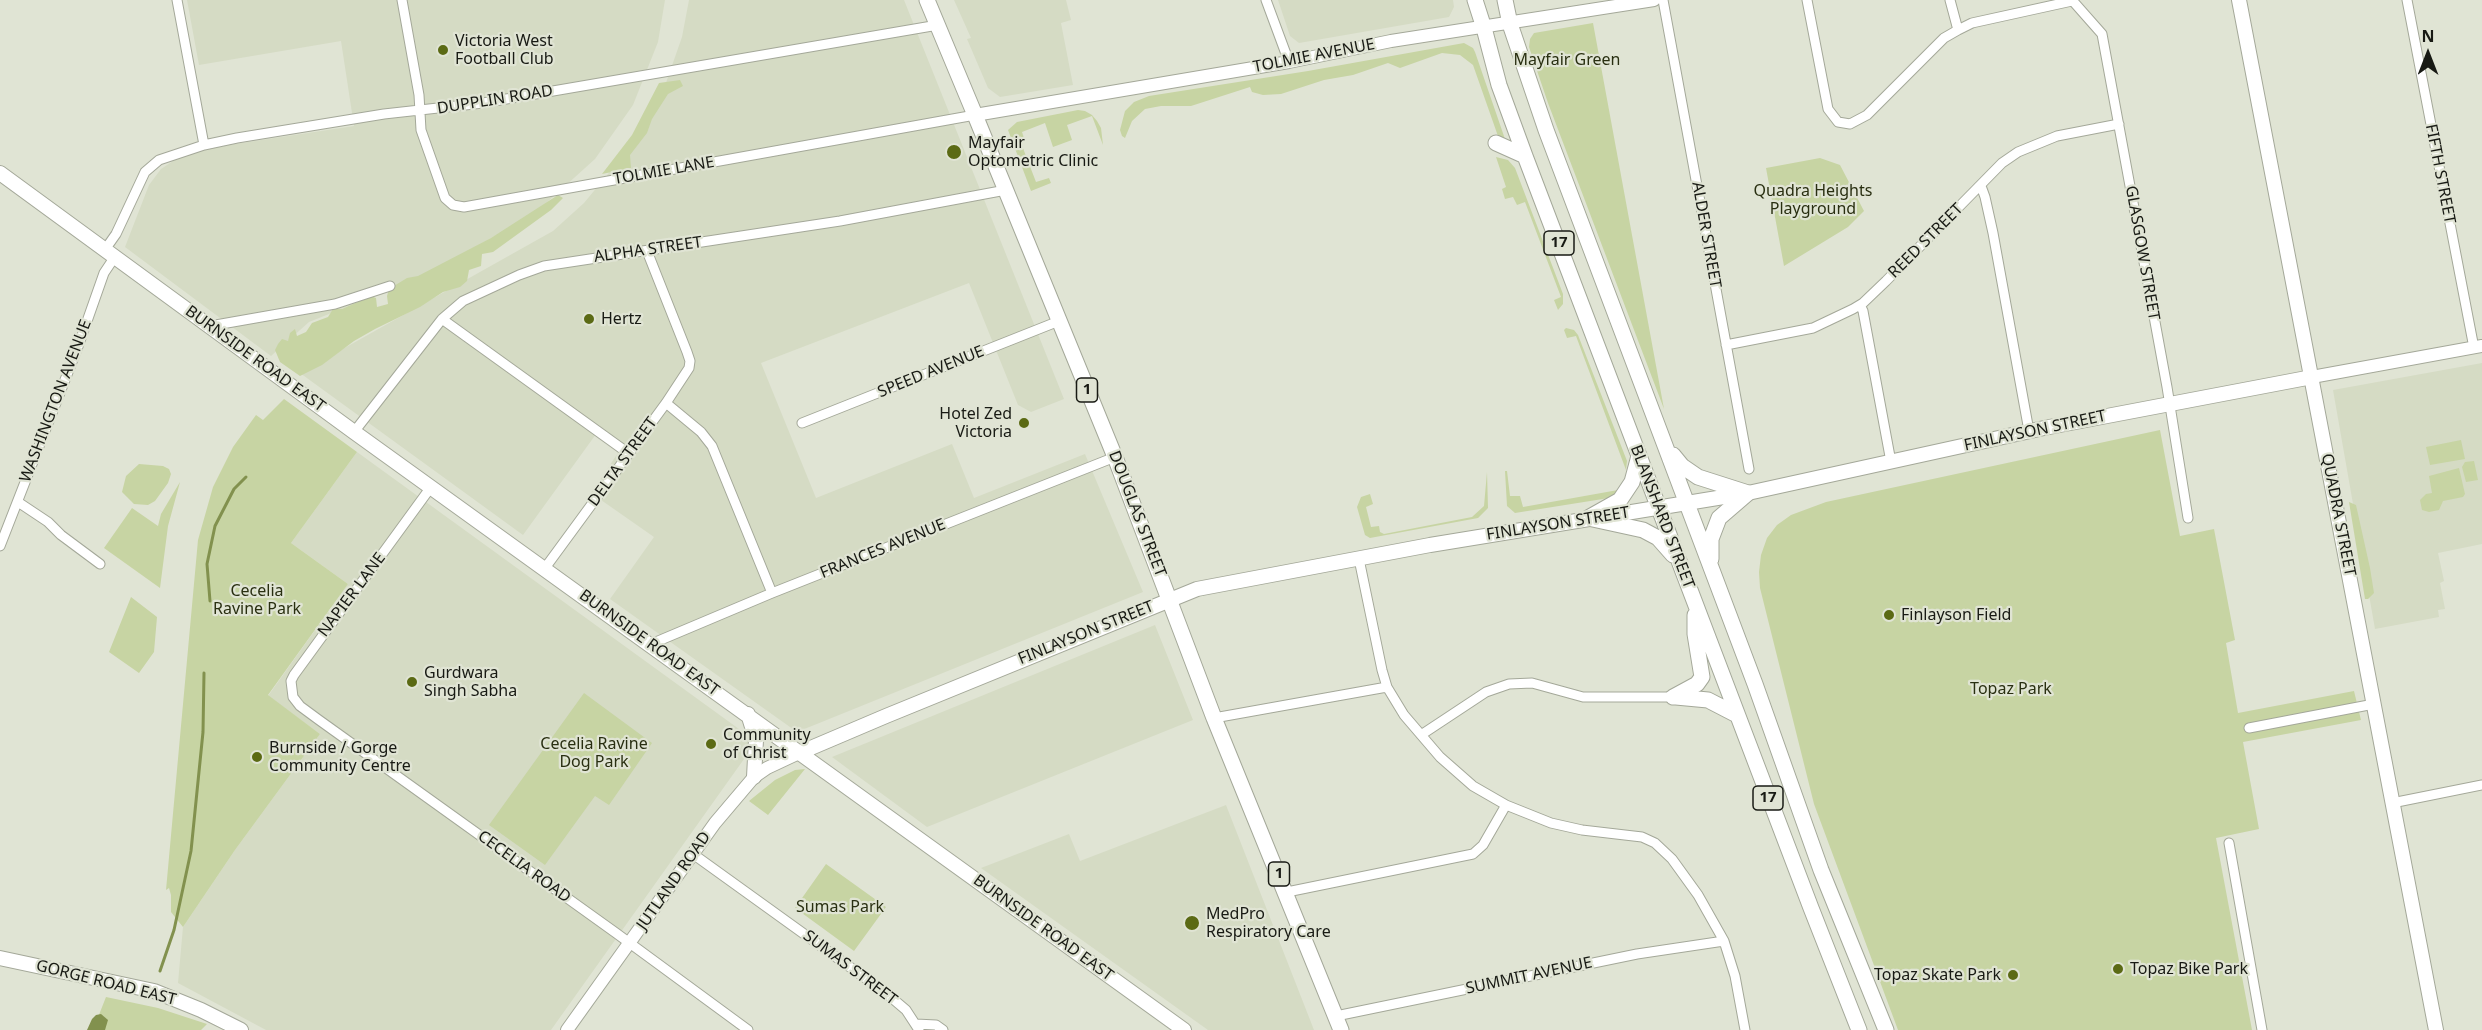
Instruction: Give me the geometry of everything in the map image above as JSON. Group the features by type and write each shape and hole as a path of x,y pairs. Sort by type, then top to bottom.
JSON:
{"main road":[{"name":"DOUGLAS STREET","path":"927,0 1115,458 1214,718 1287,892 1338,1023"},
{"name":"BLANSHARD STREET","path":"1475,0 1499,85 1525,156 1695,606 1859,1030"},
{"name":"BLANSHARD STREET","path":"1504,0 1546,130 1666,446 1830,891 1886,1030"},
{"name":"QUADRA STREET","path":"2239,0 2436,1030"},
{"path":"1496,143 1525,156"},
{"name":"BURNSIDE ROAD EAST","path":"0,173 1179,1029"},
{"name":"FINLAYSON STREET","path":"800,753 1197,589 1588,518 1748,493 2029,431 2312,377"},
{"path":"1666,446 1682,466 1698,477 1748,493"},
{"path":"1588,518 1620,500 1632,482 1639,456"},
{"path":"1711,567 1711,539 1719,518 1748,493"},
{"path":"1588,518 1649,532 1666,546 1680,564"},
{"path":"1673,697 1698,684 1702,677 1695,634 1695,606"},
{"path":"1673,697 1708,700 1737,715"},
{"path":"748,714 756,740 754,777"},
{"name":"GORGE ROAD EAST","path":"0,958 154,991 182,1001 241,1030"}],"street":[{"path":"177,0 204,145"},
{"name":"TOLMIE LANE","path":"402,0 423,136 445,198 453,205 464,207 975,115"},
{"path":"1266,0 1289,62"},
{"name":"TOLMIE AVENUE","path":"975,115 1289,62 1391,41 1654,0"},
{"name":"ALDER STREET","path":"1663,0 1749,469"},
{"path":"1807,0 1828,109 1839,122 1854,123 1867,115 1944,38 1958,30 1972,23 2072,0"},
{"path":"1950,0 1958,30"},
{"name":"GLASGOW STREET","path":"2072,0 2102,34 2170,403 2188,518"},
{"name":"FIFTH STREET","path":"2407,0 2478,347"},
{"name":"DUPPLIN ROAD","path":"109,254 145,172 159,160 204,145 420,110 483,103 938,25"},
{"name":"REED STREET","path":"1726,345 1813,328 1860,305 2002,164 2018,152 2035,143 2057,136 2119,124"},
{"path":"1981,186 1993,233 2029,431"},
{"name":"ALPHA STREET","path":"354,432 442,320 464,302 519,275 544,266 840,221 1006,190"},
{"name":"DELTA STREET","path":"545,568 689,368 690,361 687,352 646,251"},
{"name":"WASHINGTON AVENUE","path":"0,546 104,273 109,254"},
{"path":"210,326 335,304 390,286"},
{"path":"1860,305 1891,462"},
{"path":"442,320 628,453"},
{"name":"SPEED AVENUE","path":"802,423 1059,321"},
{"name":"FINLAYSON STREET","path":"2312,377 2478,347"},
{"path":"666,403 701,432 712,446 772,593"},
{"name":"FRANCES AVENUE","path":"651,644 772,593 1115,458"},
{"name":"NAPIER LANE","path":"300,706 293,697 291,688 294,675 431,487"},
{"path":"18,502 48,522 61,535 100,564"},
{"path":"1359,559 1387,687 1404,715 1440,757 1473,786 1506,805 1551,822 1582,830 1642,837 1655,843 1672,859 1698,895 1724,941 1735,976 1745,1030"},
{"path":"1421,735 1486,692 1509,684 1532,683 1583,698 1673,697"},
{"path":"1214,718 1387,687"},
{"path":"2249,728 2374,704"},
{"name":"CECELIA ROAD","path":"300,706 748,1030"},
{"name":"JUTLAND ROAD","path":"567,1030 715,823 754,777 767,768 800,753"},
{"path":"2392,803 2482,785"},
{"path":"1287,892 1473,854 1483,845 1506,805"},
{"path":"2229,843 2262,1030"},
{"name":"SUMAS STREET","path":"693,854 886,993 906,1010 917,1027 936,1025 943,1030"},
{"name":"SUMMIT AVENUE","path":"1338,1023 1637,954 1724,941"}],"shaded area":[{"path":"187,0 665,0 658,42 633,105 595,159 533,215 421,277 309,322 271,356 125,247 149,185 161,169 179,157 195,150 354,126 341,41 199,65"},
{"path":"689,0 904,0 1064,399 1031,412 1018,405 969,283 761,363 816,498 952,444 974,498 1085,454 1143,592 797,732 610,599 654,537 591,493 622,447 599,430 523,535 300,373 553,231 584,203 632,145 661,97 682,37"},
{"path":"954,0 1066,0 1071,20 1061,23 1073,85 1000,97 988,88 967,39 971,38"},
{"path":"1278,0 1453,0 1454,7 1449,17 1299,43 1290,36"},
{"path":"2482,363 2482,544 2438,553 2444,581 2440,583 2445,609 2438,610 2439,617 2375,629 2333,390"},
{"path":"357,452 750,737 749,752 551,1030 266,1030 178,983 183,927 235,850 320,734 268,696 348,584 291,543"},
{"path":"1155,625 1193,720 927,827 832,757"},
{"path":"1226,805 1314,1030 1208,1030 981,868 1069,834 1080,861"},
{"path":"101,1014 108,1020 105,1030 87,1030 92,1019"}],"green space":[{"name":"Mayfair Green","path":"1593,23 1664,409 1529,47 1534,33"},
{"path":"1464,43 1473,48 1475,52 1506,142 1499,139 1473,65 1460,55 1442,53 1400,68 1388,63 1281,94 1263,95 1252,92 1250,87 1191,106 1161,106 1145,109 1132,121 1125,138 1120,130 1125,111 1134,102 1149,96"},
{"path":"680,80 683,86 668,94 652,119 647,133 630,155 631,168 602,174 632,135 659,83"},
{"path":"1078,110 1092,115 1097,121 1101,128 1103,145 1092,116 1067,125 1072,140 1053,147 1045,123 1022,132 1025,141 1021,143 1036,182 1049,178 1051,183 1031,191 1008,130 1017,122"},
{"path":"1496,157 1508,160 1515,168 1563,294 1563,304 1558,310 1554,300 1561,297 1525,202 1517,205 1513,197 1505,199 1502,189 1506,187"},
{"name":"Quadra Heights Playground","path":"1820,158 1840,165 1864,211 1848,227 1784,266 1766,168"},
{"path":"558,195 563,198 551,210 493,252 482,254 481,266 469,270 467,281 460,287 443,292 420,307 375,329 354,341 322,365 300,376 280,362 275,350 282,339 288,341 290,333 295,329 297,336 306,332 312,323 328,317 333,309 342,309 371,296 376,298 377,307 388,304 389,289 491,238"},
{"path":"1566,328 1574,330 1578,335 1627,461 1626,470 1576,336 1567,338 1564,330"},
{"name":"Cecelia Ravine Park","path":"284,399 357,452 291,543 348,584 268,695 320,734 235,850 183,927 171,912 171,895 169,888 166,890 198,540 213,487 233,447 256,415 263,420"},
{"name":"Topaz Park","path":"2160,430 2180,536 2214,529 2235,640 2226,643 2238,713 2354,691 2361,720 2243,742 2259,829 2216,838 2252,1030 1898,1030 1814,804 1760,588 1761,555 1767,538 1777,525 1791,515 1826,502"},
{"path":"2461,440 2465,459 2430,465 2426,447"},
{"path":"2474,461 2478,480 2466,482 2462,467 2465,462"},
{"path":"139,464 163,466 169,469 171,474 168,483 155,501 148,505 134,504 122,492 126,476"},
{"path":"2459,468 2465,494 2463,497 2443,501 2439,510 2429,512 2422,510 2420,500 2426,494 2432,493 2429,476"},
{"path":"1505,471 1507,471 1510,496 1520,496 1523,507 1618,490 1609,498 1515,513 1507,506"},
{"path":"1487,472 1488,508 1478,518 1370,538 1365,535 1357,507 1361,497 1370,494 1373,504 1366,507 1371,527 1379,526 1380,532 1384,534 1472,517 1484,506"},
{"path":"180,482 168,526 160,588 104,548 132,508 158,526 161,514"},
{"path":"2349,502 2356,505 2370,568 2374,593 2368,599 2365,599"},
{"path":"131,597 157,617 154,652 139,673 109,652"},
{"name":"Cecelia Ravine Dog Park","path":"584,693 652,743 609,805 595,796 545,865 489,825"},
{"path":"805,769 768,815 749,801 775,780 795,770"},
{"name":"Sumas Park","path":"826,864 886,907 854,951 795,908"},
{"path":"106,997 158,1008 207,1024 201,1030 93,1030"}],"waterway":[{"path":"210,601 207,564 215,526 234,489 246,477"},
{"path":"160,971 174,930 191,851 203,732 204,673"}],"place":[{"name":"Victoria West Football Club","path":"443,50"},
{"name":"Mayfair Optometric Clinic","path":"954,152"},
{"name":"Hertz","path":"589,319"},
{"name":"Hotel Zed Victoria","path":"1024,423"},
{"name":"Finlayson Field","path":"1889,615"},
{"name":"Gurdwara Singh Sabha","path":"412,682"},
{"name":"Community of Christ","path":"711,744"},
{"name":"Burnside / Gorge Community Centre","path":"257,757"},
{"name":"MedPro Respiratory Care","path":"1192,923"},
{"name":"Topaz Bike Park","path":"2118,969"},
{"name":"Topaz Skate Park","path":"2013,975"}]}
